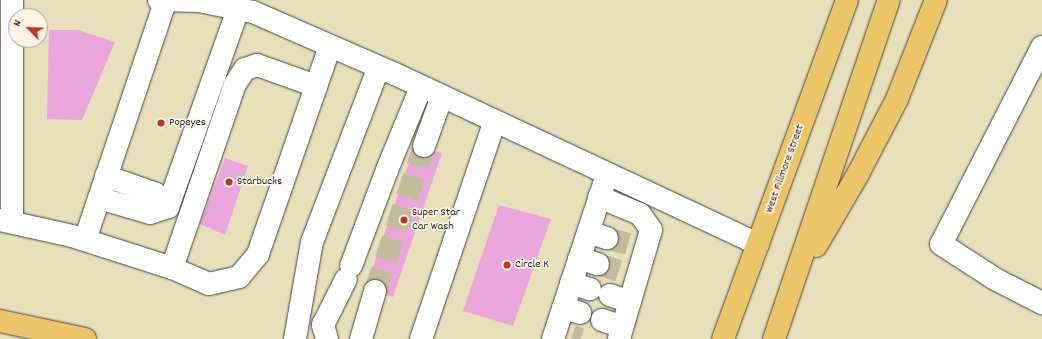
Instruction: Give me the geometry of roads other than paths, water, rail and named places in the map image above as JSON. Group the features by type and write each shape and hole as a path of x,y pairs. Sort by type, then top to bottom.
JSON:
{"main road":[{"name":"West Fillmore Street","path":"723,339 847,0"},
{"path":"774,339 889,0"},
{"path":"792,286 858,174 897,99 936,0"},
{"path":"0,321 85,339"}],"street":[{"path":"12,0 6,221 85,240 172,268 209,284 239,277 258,254 330,46"},
{"path":"159,0 199,1 253,12 421,86 758,244"},
{"path":"85,240 166,0"},
{"path":"168,207 238,10"},
{"path":"1042,47 941,244 995,279 1042,304"},
{"path":"172,268 235,84 245,69 257,65 316,86"},
{"path":"295,339 312,242 379,67"},
{"path":"327,339 323,325 349,272 386,170 421,86"},
{"path":"424,146 442,96"},
{"path":"421,339 495,121"},
{"path":"607,173 599,197 597,235 589,261 600,292 621,333"},
{"path":"106,176 156,194 168,207"},
{"path":"560,336 572,311 628,274 636,247 651,230 640,214 599,197"},
{"path":"99,198 150,213 168,207"},
{"path":"361,339 375,292"},
{"path":"602,320 621,333"}],"tunnel":[{"path":"375,291 424,146"},
{"path":"607,238 628,244"},
{"path":"598,264 619,271"},
{"path":"572,336 581,339"}],"place":[{"name":"Popeyes","path":"161,123"},
{"name":"Starbucks","path":"229,182"},
{"name":"Super Star Car Wash","path":"404,220"},
{"name":"Circle K","path":"507,265"}]}
